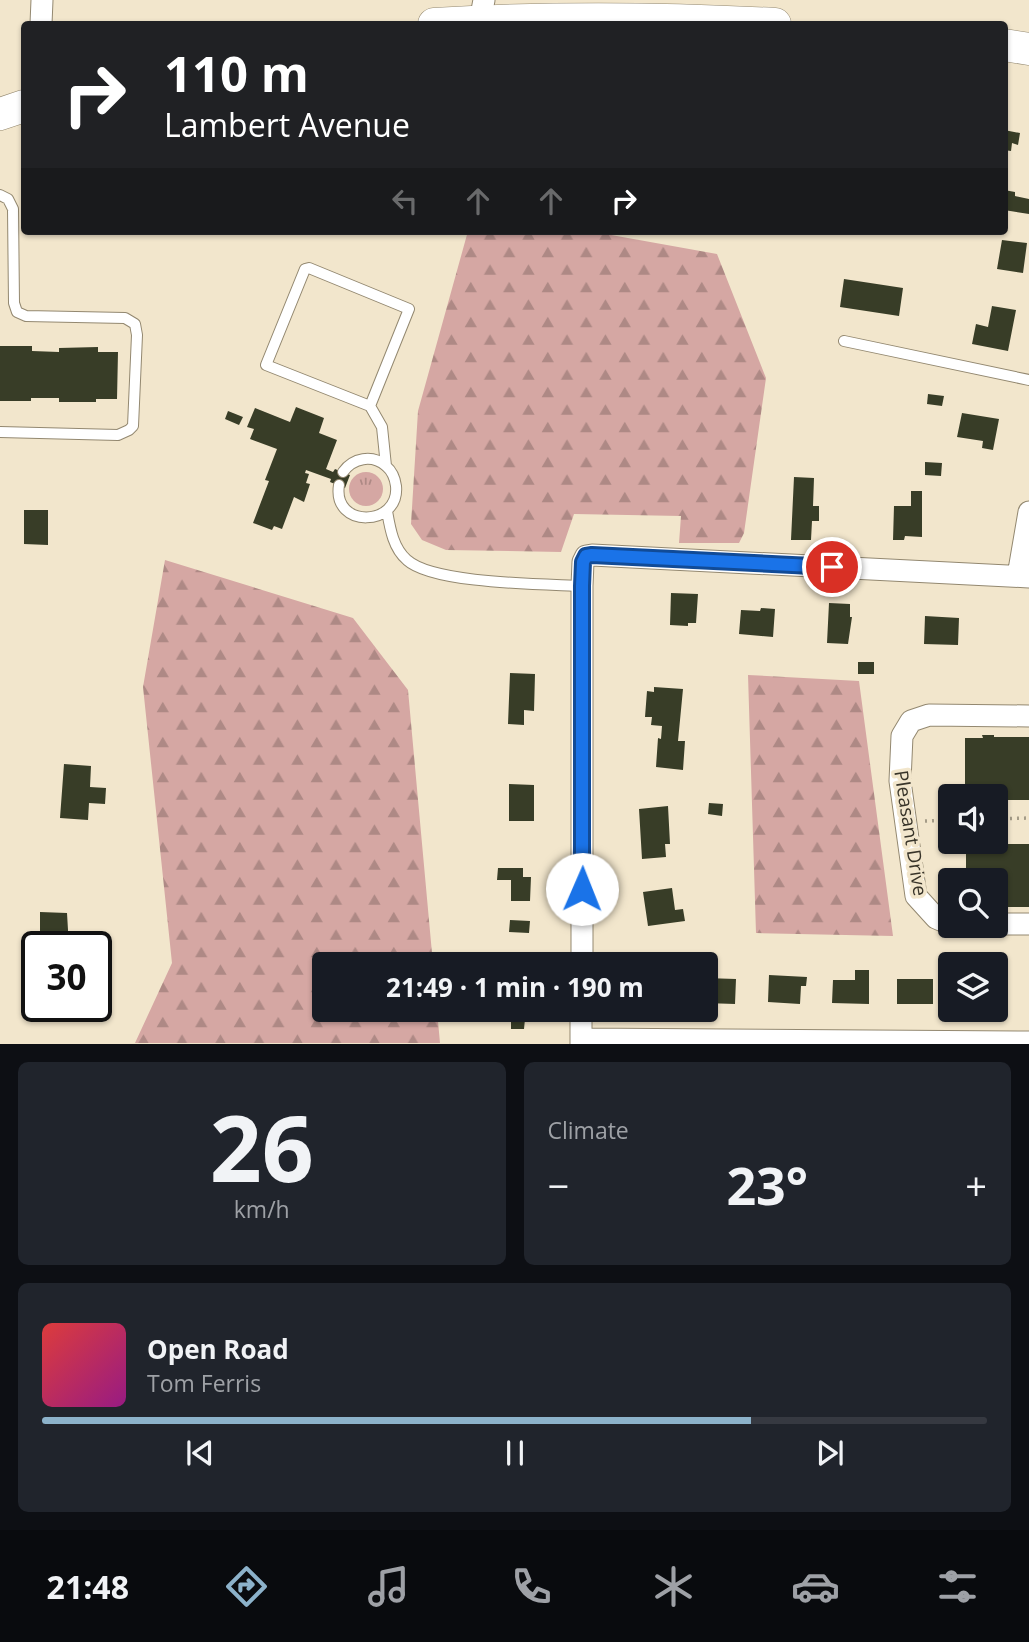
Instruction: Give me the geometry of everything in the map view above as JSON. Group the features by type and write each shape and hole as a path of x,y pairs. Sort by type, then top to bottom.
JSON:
{"main road":[{"path":"445,21 482,11 714,21"},
{"path":"1008,46 1029,49"},
{"path":"0,114 21,107"}],"street":[{"path":"41,21 42,0"},
{"path":"582,952 582,586 583,562 586,556 1024,577 1029,512"},
{"name":"Pleasant Drive","path":"938,919 916,896 900,781 902,736 911,721 929,715 1029,716"},
{"path":"1008,924 1029,924"},
{"path":"581,1022 581,1041 1029,1042"}],"lane":[{"path":"0,195 8,199 13,209 14,303 17,312 26,316 125,318 135,324 137,335 133,426 129,430 118,435 0,432"},
{"path":"370,406 409,309 309,268 305,269 266,365 370,406 382,427 386,466"},
{"path":"844,341 1029,380"},
{"path":"339,485 339,500 351,514 370,518 387,511 396,494 393,474 386,466 367,459 357,460 343,472"},
{"path":"387,511 401,554 409,562 426,570 484,581 582,586"}],"path":[{"path":"1008,819 1029,818"}],"green space":[{"path":"467,235 611,235 717,254 766,378 744,533 739,543 679,543 681,516 574,514 561,552 446,550 422,540 411,524 418,411"},
{"path":"366,472 378,477 383,489 378,501 366,506 354,501 349,489 354,477"},
{"path":"165,560 353,618 408,690 432,952 312,952 312,1022 438,1022 440,1043 135,1043 172,963 143,687"},
{"path":"748,675 859,681 893,936 756,933"}],"building":[{"path":"1008,131 1020,133 1018,145 1012,143 1011,151 1008,151"},
{"path":"1008,191 1015,192 1015,196 1029,199 1029,214 1008,211"},
{"path":"1002,240 1027,243 1023,273 997,269"},
{"path":"844,279 903,288 899,316 840,307"},
{"path":"992,306 1016,310 1008,351 972,344 976,324 988,327"},
{"path":"0,346 32,346 32,351 59,352 59,348 98,347 98,352 118,352 117,399 96,399 96,402 59,402 59,398 0,401"},
{"path":"928,394 944,396 942,406 927,404"},
{"path":"296,407 324,418 319,433 337,440 326,469 333,472 335,469 350,475 345,488 330,482 331,479 306,470 305,473 309,474 306,483 310,484 304,502 294,497 282,529 274,526 272,530 253,523 269,481 265,480 277,449 250,439 254,429 247,427 255,408 290,422"},
{"path":"228,411 243,417 239,425 225,419"},
{"path":"962,413 999,419 993,450 982,448 983,441 957,437"},
{"path":"925,462 942,463 941,476 925,475"},
{"path":"794,477 814,478 813,506 819,506 819,521 812,521 811,540 791,540"},
{"path":"911,491 922,491 922,537 905,536 904,540 893,540 894,506 911,506"},
{"path":"24,510 48,510 48,545 24,544"},
{"path":"671,593 698,594 696,623 688,623 688,626 670,625"},
{"path":"829,603 850,604 852,617 848,644 827,643"},
{"path":"761,608 775,609 773,637 739,634 741,610 760,611"},
{"path":"925,616 959,618 958,645 924,644"},
{"path":"858,662 874,662 874,674 858,674"},
{"path":"510,673 535,674 534,711 524,710 524,725 508,724"},
{"path":"654,687 683,689 678,741 685,741 683,770 656,767 658,738 661,739 662,726 651,725 652,717 645,717 647,691 654,692"},
{"path":"982,735 1029,737 1029,800 1008,800 1008,784 965,784 965,738 983,738"},
{"path":"64,764 91,766 90,787 106,788 105,804 89,803 88,820 60,818"},
{"path":"509,784 534,785 534,821 509,821"},
{"path":"709,803 723,804 722,816 708,814"},
{"path":"668,806 670,844 665,844 666,857 642,859 639,809"},
{"path":"1008,844 1029,844 1029,907 1008,907 1008,868 966,868 966,854 1008,854"},
{"path":"498,868 523,868 523,877 531,877 530,901 511,901 511,880 497,880"},
{"path":"672,888 675,910 683,909 685,921 648,926 643,892"},
{"path":"40,912 67,913 68,931 40,931"},
{"path":"510,920 530,921 529,933 509,932"},
{"path":"855,970 869,970 869,1004 832,1003 833,980 855,980"},
{"path":"769,975 807,977 806,986 801,986 800,1004 768,1002"},
{"path":"718,978 736,979 735,1004 718,1003"},
{"path":"897,979 933,979 933,1004 897,1004"},
{"path":"511,1022 525,1022 524,1029 511,1029"}],"route":[{"path":"582,889 582,586 583,562 586,556 832,567"}]}
